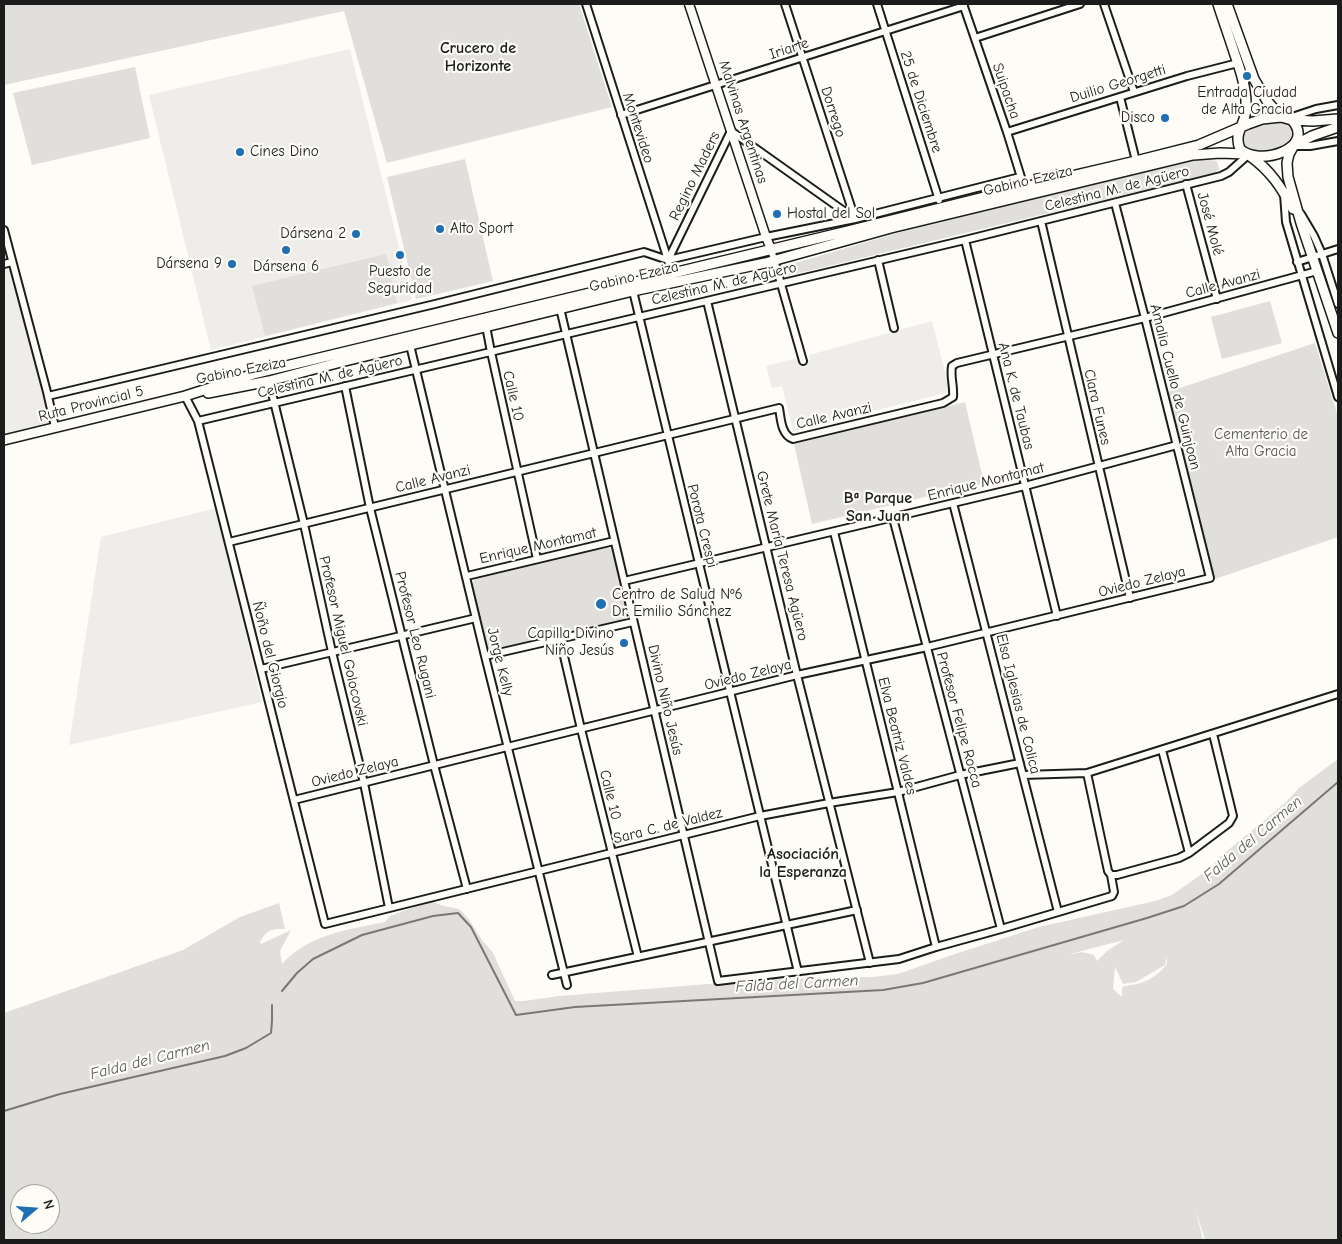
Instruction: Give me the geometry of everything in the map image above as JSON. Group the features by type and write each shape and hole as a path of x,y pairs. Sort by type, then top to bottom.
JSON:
{"main road":[{"path":"1218,4 1244,84 1246,116 1238,135 1238,144 1240,149 1276,179 1301,223"},
{"path":"1227,4 1254,79 1267,101 1296,125 1298,132 1297,141 1289,154 1287,163 1288,177 1301,223 1338,333"},
{"path":"1241,127 1262,119 1323,121 1338,119"},
{"name":"Gabino Ezeiza","path":"185,396 256,374 1199,145 1241,127"},
{"path":"1248,155 1267,156 1294,146 1312,136 1338,128"},
{"name":"Gabino Ezeiza","path":"185,396 269,381 560,308 774,260 891,228 1193,155 1220,153 1248,155"},
{"name":"Ruta Provincial 5","path":"4,440 185,396"}],"street":[{"name":"Montevideo","path":"586,4 671,273"},
{"name":"Malvinas Argentinas","path":"689,4 771,249"},
{"name":"Dorrego","path":"785,4 858,229"},
{"name":"25 de Diciembre","path":"877,4 942,208"},
{"path":"975,38 1080,4"},
{"path":"1104,4 1134,92"},
{"name":"Iriarte","path":"620,115 964,5"},
{"name":"Suipacha","path":"964,5 1024,187"},
{"name":"Duilio Georgetti","path":"1006,132 1187,76 1238,63"},
{"path":"1120,97 1136,161"},
{"path":"1287,119 1316,109 1338,105"},
{"name":"Regino Maders","path":"668,260 731,131 855,219"},
{"path":"1294,146 1310,146 1338,140"},
{"name":"Celestina M. de Agüero","path":"198,421 1115,203 1227,174 1248,155"},
{"path":"48,396 644,252 668,260 855,219 1020,176"},
{"name":"José Molé","path":"1186,184 1217,299"},
{"path":"1284,193 1286,222 1338,397"},
{"path":"1295,201 1322,254 1338,304"},
{"name":"Amalia Cuello de Guinjoan","path":"1115,203 1210,578"},
{"name":"Clara Funes","path":"1041,221 1130,598"},
{"path":"4,230 55,427"},
{"name":"Ana K. de Taubas","path":"964,240 1057,616"},
{"path":"771,249 803,362"},
{"path":"1297,262 1338,249"},
{"path":"878,260 894,328"},
{"path":"4,264 12,262"},
{"name":"Calle Avanzi","path":"229,542 779,408 784,430 788,437 793,439 942,403 953,397 952,366 957,363 1145,318 1317,271"},
{"name":"Porota Crespi","path":"633,291 798,972"},
{"name":"Grete María Teresa Agüero","path":"707,301 797,675 870,963"},
{"name":"Divino Niño Jesús","path":"560,308 718,981 798,972"},
{"name":"Calle 10","path":"486,326 537,559"},
{"name":"Jorge Kelly","path":"410,345 567,985"},
{"name":"Profesor Miguel Golocovski","path":"269,381 364,783 389,908"},
{"name":"Profesor Leo Rugani","path":"345,386 370,508 467,889"},
{"name":"Ñoño del Giorgio","path":"185,396 198,421 325,924"},
{"name":"Enrique Montamat","path":"624,582 1025,486 1177,445"},
{"name":"Elsa Iglesias de Colica","path":"953,503 1058,912"},
{"name":"Profesor Felipe Rocca","path":"893,518 1001,929"},
{"name":"Elva Beatriz Valdes","path":"834,532 936,947"},
{"name":"Enrique Montamat","path":"466,576 614,541"},
{"name":"Oviedo Zelaya","path":"294,800 797,675 927,647 1210,578"},
{"path":"260,669 476,618"},
{"path":"485,656 633,622"},
{"name":"Calle 10","path":"560,639 638,957"},
{"path":"1023,775 1087,773 1338,694"},
{"path":"1111,875 1179,858 1189,853 1230,822 1233,816 1213,734"},
{"path":"1162,750 1189,853"},
{"name":"Sara C. de Valdez","path":"325,924 760,816 898,792 960,775 1020,763"},
{"path":"798,972 899,959 1112,896 1114,892 1111,875 1108,871 1087,773"},
{"path":"552,975 856,910"}],"shaded area":[{"path":"350,49 412,300 211,350 149,95"},
{"path":"4,235 55,427 4,439"},
{"path":"932,321 950,392 793,431 782,386 772,388 766,366 797,358 799,363 810,360 809,355"},
{"path":"216,508 262,702 69,745 101,537"}],"green space":[{"path":"4,4 579,4 612,107 387,163 344,11 4,85"},
{"path":"135,67 150,138 32,165 13,93"},
{"path":"1268,121 1282,122 1291,126 1293,138 1289,142 1270,150 1257,151 1245,147 1244,134 1252,126"},
{"name":"Alto Sport","path":"465,159 493,281 416,299 387,177"},
{"path":"1200,159 1217,161 1219,169 1215,173 787,276 784,274 785,266 901,232"},
{"path":"386,254 397,303 265,336 252,286"},
{"path":"1270,301 1282,343 1222,359 1211,317"},
{"name":"Cementerio de Alta Gracia","path":"1315,343 1338,416 1338,537 1215,579 1168,392"},
{"path":"965,402 984,483 812,524 794,444"},
{"path":"605,546 614,551 628,612 627,617 622,621 495,651 486,648 472,591 472,584 476,578"},
{"path":"1338,759 1338,1240 1205,1240 1195,1208 1203,1240 4,1240 4,1013 183,950 240,917 279,903 285,929 270,931 265,934 260,942 261,944 291,930 280,951 282,964 292,954 316,940 344,931 385,922 390,916 430,901 459,909 468,918 493,953 515,1001 771,979 872,977 898,974 1039,927 1155,901 1172,895 1209,869 1221,856 1285,803 1299,788","holes":["1124,940 1107,951 1097,961 1094,955 1082,952 1066,955","1167,956 1167,964 1153,977 1122,988 1122,997 1113,989 1115,967 1123,984 1136,982 1165,965"]}],"waterway":[{"name":"Falda del Carmen","path":"282,991 297,973 313,959 362,935 433,916 458,913 471,927 516,1015 575,1007 883,990 923,983 1184,906 1219,884 1338,782"},
{"name":"Falda del Carmen","path":"4,1111 60,1094 225,1056 246,1048 271,1033 272,1005"}],"place":[{"name":"Entrada Ciudad de Alta Gracia","path":"1247,76"},
{"name":"Disco","path":"1165,118"},
{"name":"Cines Dino","path":"240,152"},
{"name":"Hostal del Sol","path":"777,214"},
{"name":"Alto Sport","path":"440,229"},
{"name":"Dársena 2","path":"356,234"},
{"name":"Dársena 6","path":"286,250"},
{"name":"Puesto de Seguridad","path":"400,255"},
{"name":"Dársena 9","path":"232,264"},
{"name":"Centro de Salud Nº6 Dr. Emilio Sánchez","path":"601,604"},
{"name":"Capilla Divino Niño Jesús","path":"624,643"}],"district":[{"name":"Crucero de Horizonte","path":"478,57"},
{"name":"Bª Parque San Juan","path":"878,507"},
{"name":"Asociación la Esperanza","path":"803,863"}]}
